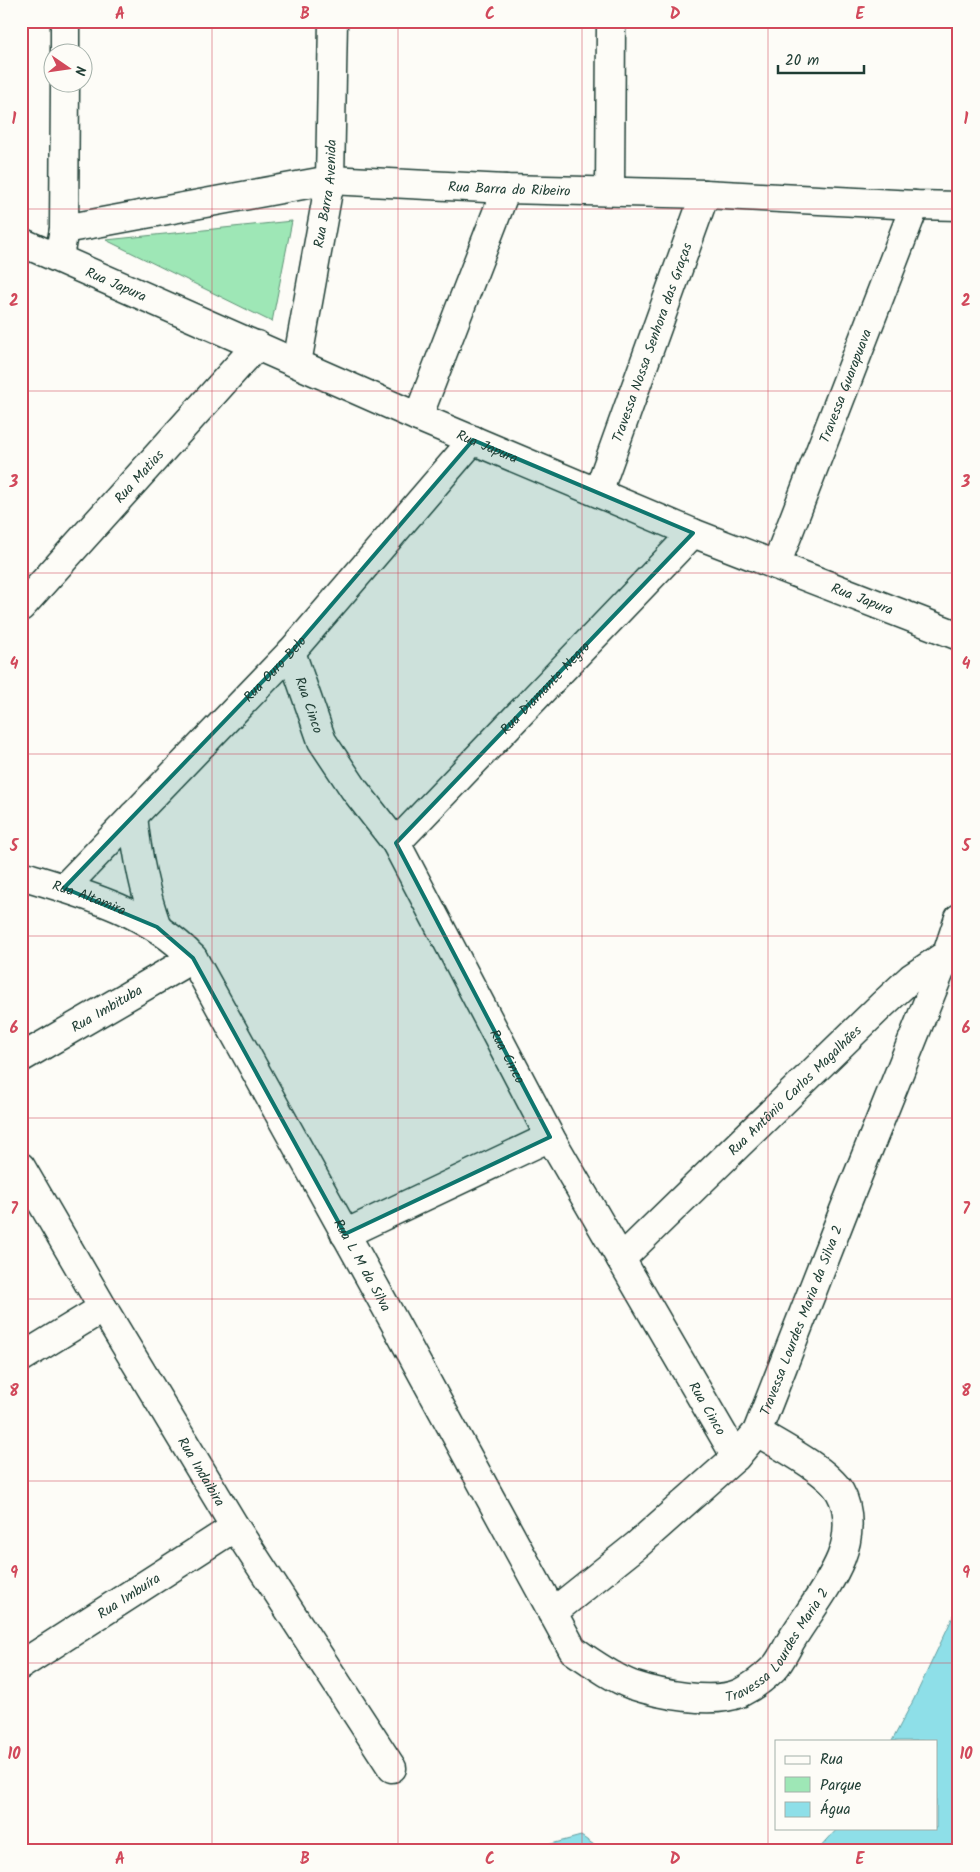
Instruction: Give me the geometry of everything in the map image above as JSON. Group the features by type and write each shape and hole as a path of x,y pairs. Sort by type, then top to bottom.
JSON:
{"street":[{"path":"65,21 65,42"},
{"name":"Rua Barra Avenida","path":"297,362 330,180 332,21"},
{"path":"610,191 611,21"},
{"path":"58,259 64,229 65,92"},
{"name":"Rua Barra do Ribeiro","path":"64,229 330,180 506,189 705,194 959,206"},
{"path":"418,417 506,189"},
{"name":"Travessa Nossa Senhora das Graças","path":"598,492 705,194"},
{"name":"Travessa Guarapuava","path":"776,565 915,205"},
{"name":"Rua Japura","path":"21,242 297,362 418,417 693,532 959,636"},
{"name":"Rua Matias","path":"21,607 257,345"},
{"name":"Rua Ouro Belo","path":"64,888 292,652 473,440"},
{"name":"Rua Diamante Negro","path":"396,843 693,532"},
{"name":"Rua Cinco","path":"292,652 322,741 354,789 396,843 550,1137 736,1457"},
{"path":"133,816 143,878 148,901 157,927"},
{"name":"Rua Altamira","path":"21,875 64,888 157,927"},
{"path":"946,954 959,918"},
{"name":"Rua L M da Silva","path":"157,927 193,958 552,1613"},
{"name":"Rua Antônio Carlos Magalhães","path":"621,1259 882,1005 912,978 946,954"},
{"name":"Travessa Lourdes Maria da Silva 2","path":"552,1613 637,1545 736,1457 757,1432 946,954"},
{"name":"Rua Imbituba","path":"21,1058 193,958"},
{"path":"345,1234 550,1137"},
{"name":"Rua Indaibira","path":"21,1167 103,1308 235,1527 392,1768"},
{"path":"21,1358 103,1308"},
{"name":"Travessa Lourdes Maria 2","path":"552,1613 573,1650 601,1669 630,1684 668,1694 712,1699 739,1693 768,1674 775,1667 826,1585 841,1558 848,1531 847,1510 840,1491 824,1476 789,1451 757,1432"},
{"name":"Rua Imbuíra","path":"21,1665 235,1527"}],"highlighted area":[{"path":"473,440 693,533 396,843 550,1137 345,1234 193,958 157,927 64,888 291,652"}],"green space":[{"path":"292,221 272,322 106,240"}],"water":[{"path":"959,1604 959,1851 817,1851 836,1830 938,1830 938,1740 893,1740"},
{"path":"581,1836 603,1851 525,1851"}]}
